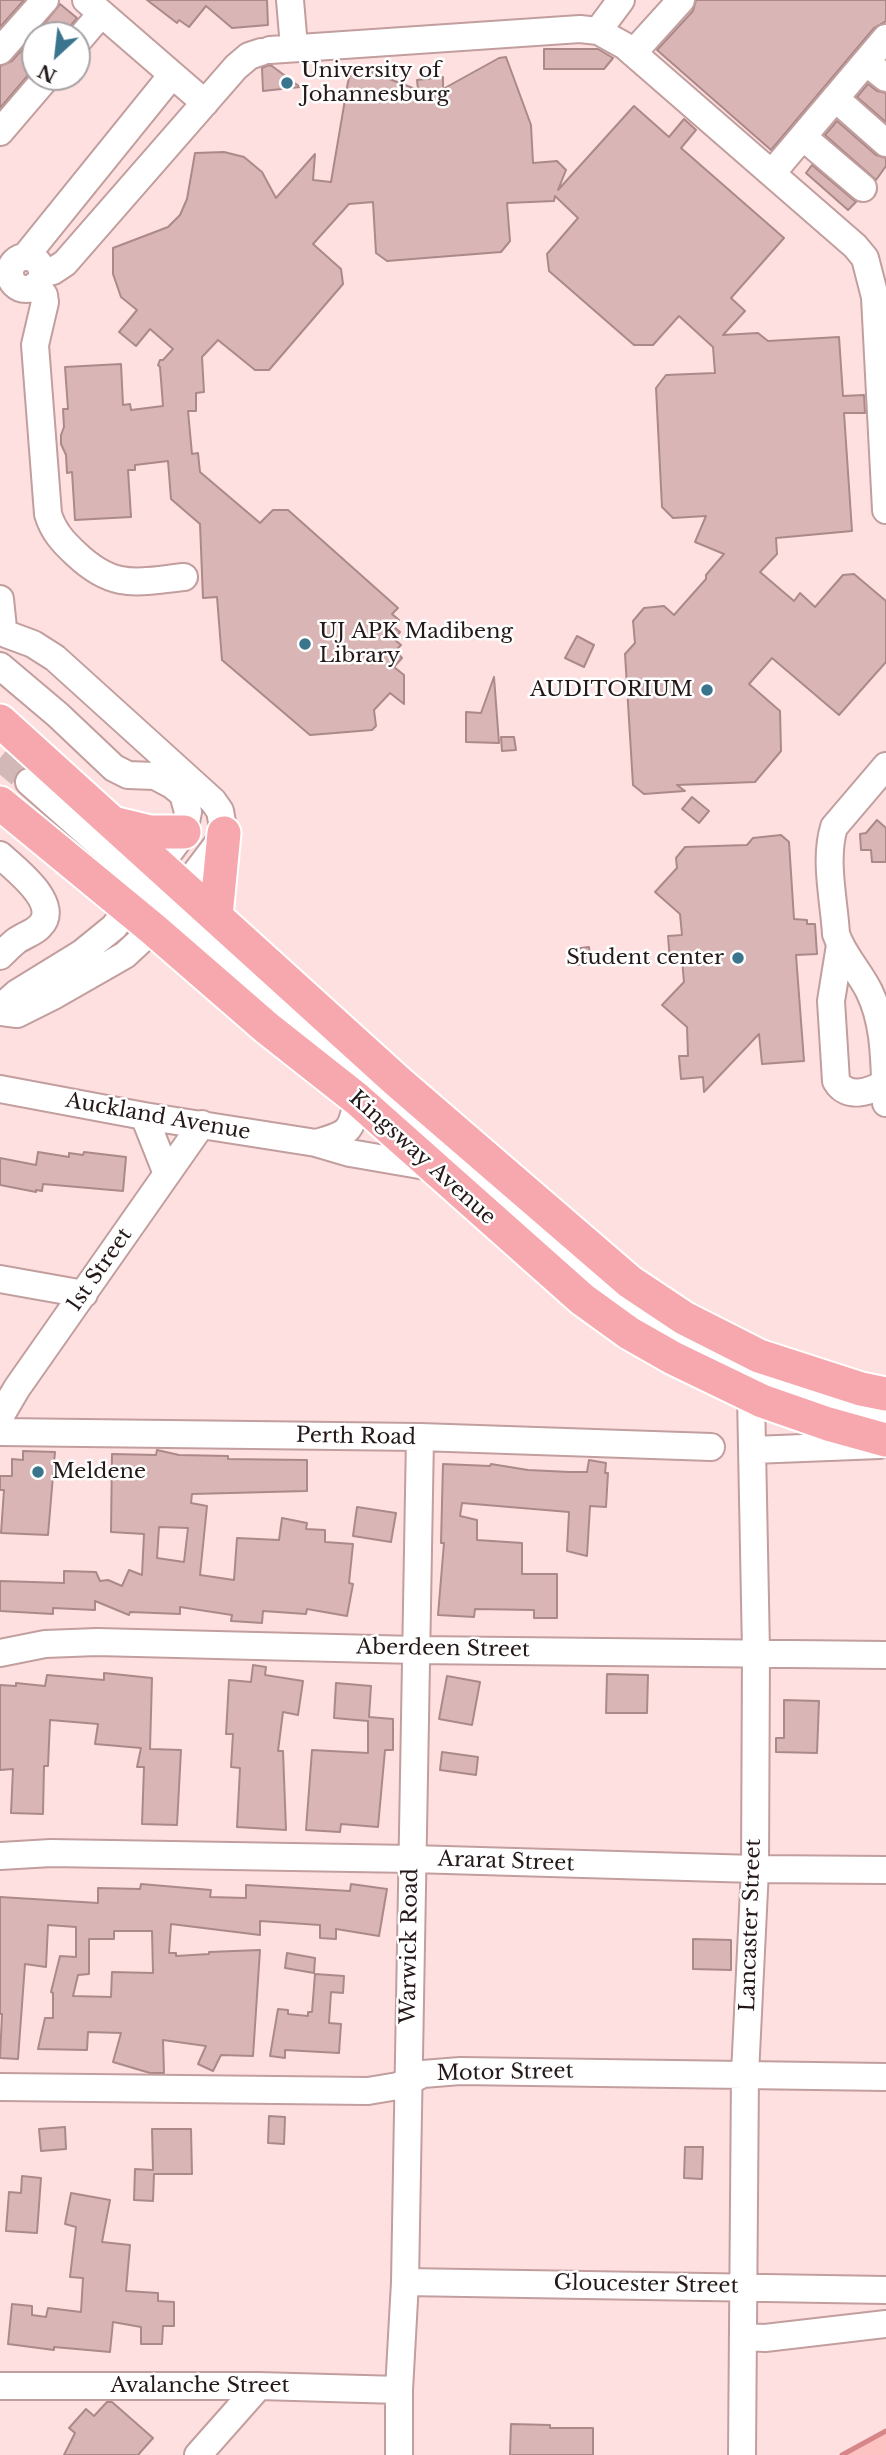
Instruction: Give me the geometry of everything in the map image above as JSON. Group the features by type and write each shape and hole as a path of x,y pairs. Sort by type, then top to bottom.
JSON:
{"main road":[{"name":"Kingsway Avenue","path":"0,721 114,823 157,897 267,1028 357,1099 582,1299 629,1333 684,1364 751,1396 886,1442"},
{"name":"Kingsway Avenue","path":"0,803 157,897 216,916 407,1089 601,1259 653,1299 759,1356 861,1389 886,1394"},
{"path":"114,823 150,832 184,832"},
{"path":"216,916 224,833"}],"street":[{"path":"0,51 45,0"},
{"path":"275,49 290,0"},
{"path":"598,32 621,0"},
{"path":"633,53 681,0"},
{"path":"93,7 205,103"},
{"path":"19,272 53,271 65,263 236,67 249,56 275,49 580,29 598,32 612,37 633,53 855,246 865,258 880,297 886,510"},
{"path":"772,173 835,98 876,70 886,38"},
{"path":"19,272 172,75"},
{"path":"0,132 35,91"},
{"path":"835,98 886,143"},
{"path":"803,137 863,188"},
{"path":"19,272 44,295 45,302 35,345 51,525 62,541 105,577 140,582 184,577"},
{"path":"0,599 3,628 11,637 43,649 55,658 202,790 219,811 224,833 216,846 157,897"},
{"path":"0,1010 17,1014 125,955 157,897 184,832 188,812 183,794 173,785 155,776 128,775 114,768 58,715 5,671 4,654 14,643 23,640"},
{"path":"840,945 831,1001 836,1080 839,1087 848,1092 886,1093 882,1028 876,1006 836,934 830,840 834,827 886,766"},
{"path":"29,782 570,1260 640,1315 694,1347 767,1380 804,1394 886,1415"},
{"path":"0,855 34,887 44,902 46,914 40,927 18,940 0,956"},
{"name":"Auckland Avenue","path":"0,1089 144,1116 316,1143 350,1153 431,1167"},
{"path":"316,1143 338,1137 349,1129 357,1099"},
{"path":"144,1116 167,1174"},
{"name":"1st Street","path":"0,1417 17,1388 202,1124"},
{"path":"0,1279 84,1294"},
{"name":"Lancaster Street","path":"742,2455 745,2074 755,1869 756,1652 751,1396"},
{"name":"Perth Road","path":"0,1432 420,1437 711,1447"},
{"name":"Warwick Road","path":"399,2455 399,2390 405,2282 420,1437"},
{"path":"753,1450 886,1442"},
{"name":"Aberdeen Street","path":"0,1653 45,1644 97,1642 416,1650 886,1655"},
{"name":"Ararat Street","path":"0,1856 51,1853 886,1870"},
{"name":"Motor Street","path":"0,2087 368,2091 386,2089 430,2073 460,2071 886,2077"},
{"name":"Gloucester Street","path":"405,2282 886,2290"},
{"path":"744,2337 765,2338 886,2324"},
{"name":"Avalanche Street","path":"0,2386 259,2386 399,2390"},
{"path":"198,2455 259,2386"}],"shaded area":[{"path":"886,2429 886,2455 840,2455"}],"building":[{"path":"0,0 24,0 0,27"},
{"path":"147,0 267,0 268,25 232,28 206,6 189,27 179,20 177,23"},
{"path":"696,0 886,0 886,21 874,28 771,150 657,50 693,11"},
{"path":"60,4 77,18 75,21 46,21"},
{"path":"544,49 598,49 613,58 604,69 544,69"},
{"path":"21,51 21,83 0,108 0,66 12,61"},
{"path":"506,57 531,125 533,163 557,161 566,170 558,190 634,106 669,137 684,119 696,130 681,148 784,238 731,298 745,311 723,335 758,333 768,341 839,337 843,396 864,395 865,413 844,413 852,531 776,538 777,554 760,572 794,601 800,593 815,607 843,575 854,574 886,601 886,662 839,715 772,658 749,684 780,711 781,751 755,782 677,785 685,791 644,794 633,785 625,654 635,643 633,621 644,608 664,606 674,615 724,554 695,542 706,516 673,518 662,507 656,388 666,375 715,373 713,347 679,316 653,345 634,345 549,271 547,254 578,218 555,196 554,201 507,203 510,241 501,252 387,261 376,253 373,202 349,204 313,244 341,269 343,284 269,370 255,370 218,340 202,357 204,392 196,393 196,411 188,411 192,454 198,453 200,472 260,523 273,510 288,510 398,608 392,614 399,620 394,627 400,632 394,639 401,645 395,651 402,658 394,667 404,675 404,704 390,693 374,710 376,726 372,730 310,735 222,660 217,597 203,598 200,524 171,499 168,461 135,465 135,470 128,470 131,517 75,520 72,472 67,473 66,455 61,444 63,409 68,409 65,367 121,364 123,405 130,404 131,410 163,406 158,365 173,349 150,329 136,346 119,332 137,310 121,297 113,274 113,248 168,227 180,215 187,199 195,153 224,152 244,157 262,172 276,198 315,154 313,180 331,182 352,68 358,67 418,90 417,80 443,77 443,89 499,58"},
{"path":"269,65 300,87 263,91 262,68"},
{"path":"868,84 877,91 886,93 886,122 857,97"},
{"path":"837,121 876,155 886,158 886,166 876,180 825,135"},
{"path":"812,165 856,202 848,210 806,173"},
{"path":"577,636 594,645 584,667 565,658"},
{"path":"494,677 499,743 466,742 466,712 481,713"},
{"path":"501,737 514,737 516,750 502,751"},
{"path":"692,797 709,811 699,823 682,809"},
{"path":"877,820 886,828 886,862 872,862 871,850 861,850 860,834 866,833"},
{"path":"781,835 789,842 794,919 815,924 817,954 796,955 804,1061 762,1064 759,1034 704,1092 703,1077 681,1079 679,1056 688,1056 687,1027 662,1005 684,982 682,960 670,961 668,936 682,935 680,914 655,892 677,868 676,858 685,847 747,845 753,838"},
{"path":"589,947 591,963 575,965 573,949"},
{"path":"38,1152 69,1157 69,1153 83,1155 84,1152 126,1157 123,1191 43,1184 42,1191 36,1192 0,1185 0,1158 36,1165"},
{"path":"157,1450 179,1455 228,1456 228,1459 307,1460 307,1491 192,1494 191,1503 207,1506 200,1575 234,1580 237,1538 279,1540 282,1518 307,1523 306,1529 325,1530 325,1542 353,1544 349,1583 353,1584 347,1616 307,1609 306,1614 263,1611 262,1623 231,1621 232,1615 180,1607 180,1614 130,1612 129,1615 95,1601 95,1610 53,1608 53,1614 0,1611 0,1581 64,1583 64,1571 96,1572 100,1581 108,1580 122,1586 129,1570 142,1575 144,1534 111,1532 112,1454 156,1455","holes":["159,1527 188,1528 184,1562 157,1558"]},
{"path":"23,1451 55,1452 48,1535 1,1533 4,1490 0,1490 0,1476 12,1476 12,1459 23,1460"},
{"path":"589,1460 606,1463 605,1473 608,1473 606,1507 590,1506 587,1556 567,1551 569,1512 462,1503 460,1516 477,1520 477,1540 522,1543 522,1574 557,1574 557,1618 534,1618 534,1610 475,1609 474,1617 438,1615 444,1543 441,1543 443,1464 491,1464 528,1470 587,1472"},
{"path":"357,1507 396,1513 391,1542 353,1536"},
{"path":"253,1665 266,1667 265,1675 303,1681 298,1715 283,1712 278,1751 283,1751 286,1830 237,1827 240,1768 231,1767 233,1734 226,1734 229,1680 251,1682"},
{"path":"104,1673 152,1678 150,1749 181,1750 177,1825 142,1824 144,1767 137,1767 141,1748 95,1744 98,1724 50,1720 48,1766 44,1766 43,1814 11,1813 13,1769 0,1770 0,1685 16,1686 16,1683 45,1686 47,1675 104,1680"},
{"path":"607,1674 648,1675 647,1713 606,1713"},
{"path":"447,1676 480,1682 472,1725 439,1719"},
{"path":"336,1683 371,1686 369,1717 393,1719 393,1750 385,1750 378,1827 341,1824 340,1832 306,1830 312,1750 368,1753 368,1721 334,1718"},
{"path":"784,1700 819,1701 817,1753 776,1752 776,1738 784,1738"},
{"path":"442,1752 478,1757 476,1775 440,1770"},
{"path":"141,1884 211,1890 210,1897 246,1898 246,1885 350,1891 351,1884 387,1889 379,1936 336,1929 336,1939 320,1938 320,1925 260,1921 260,1935 171,1924 169,1953 176,1953 176,1956 260,1950 253,2056 221,2055 213,2071 198,2064 206,2046 163,2040 164,2073 150,2073 113,2062 121,2033 88,2032 87,2050 38,2049 45,2018 53,2018 51,1992 60,1956 76,1957 76,1927 48,1925 46,1967 25,1964 18,2059 0,2058 0,1897 98,1903 98,1888 140,1889","holes":["114,1931 152,1931 153,1973 112,1972 111,1997 73,1996 78,1975 89,1974 89,1939 114,1939"]},
{"path":"693,1939 731,1940 731,1970 693,1969"},
{"path":"287,1953 315,1958 314,1973 285,1968"},
{"path":"315,1974 344,1976 343,1993 331,1992 329,2023 341,2024 339,2053 285,2050 285,2058 270,2056 278,2009 288,2010 288,2014 308,2016 308,2012 312,2012"},
{"path":"269,2116 285,2117 284,2144 268,2143"},
{"path":"65,2127 66,2149 41,2151 39,2129"},
{"path":"152,2129 191,2129 192,2174 154,2174 153,2201 134,2200 135,2169 153,2170"},
{"path":"685,2147 703,2147 702,2179 684,2178"},
{"path":"22,2176 41,2178 37,2233 6,2231 9,2192 21,2193"},
{"path":"71,2193 110,2200 102,2242 130,2245 126,2291 158,2293 158,2301 174,2302 174,2326 163,2326 162,2344 141,2344 141,2327 113,2322 110,2352 54,2347 54,2350 8,2344 12,2304 32,2306 32,2315 46,2317 48,2308 81,2312 83,2278 70,2277 76,2227 65,2224"},
{"path":"107,2402 112,2402 153,2438 138,2455 64,2455 75,2433 69,2428 86,2409 94,2416"},
{"path":"511,2424 593,2428 593,2455 510,2455"}],"waterway":[{"path":"842,2455 886,2431"}],"tunnel":[{"path":"0,758 29,782"}],"place":[{"name":"University of Johannesburg","path":"287,83"},
{"name":"UJ APK Madibeng Library","path":"305,644"},
{"name":"AUDITORIUM","path":"707,690"},
{"name":"Student center","path":"738,958"},
{"name":"Meldene","path":"38,1472"}]}
